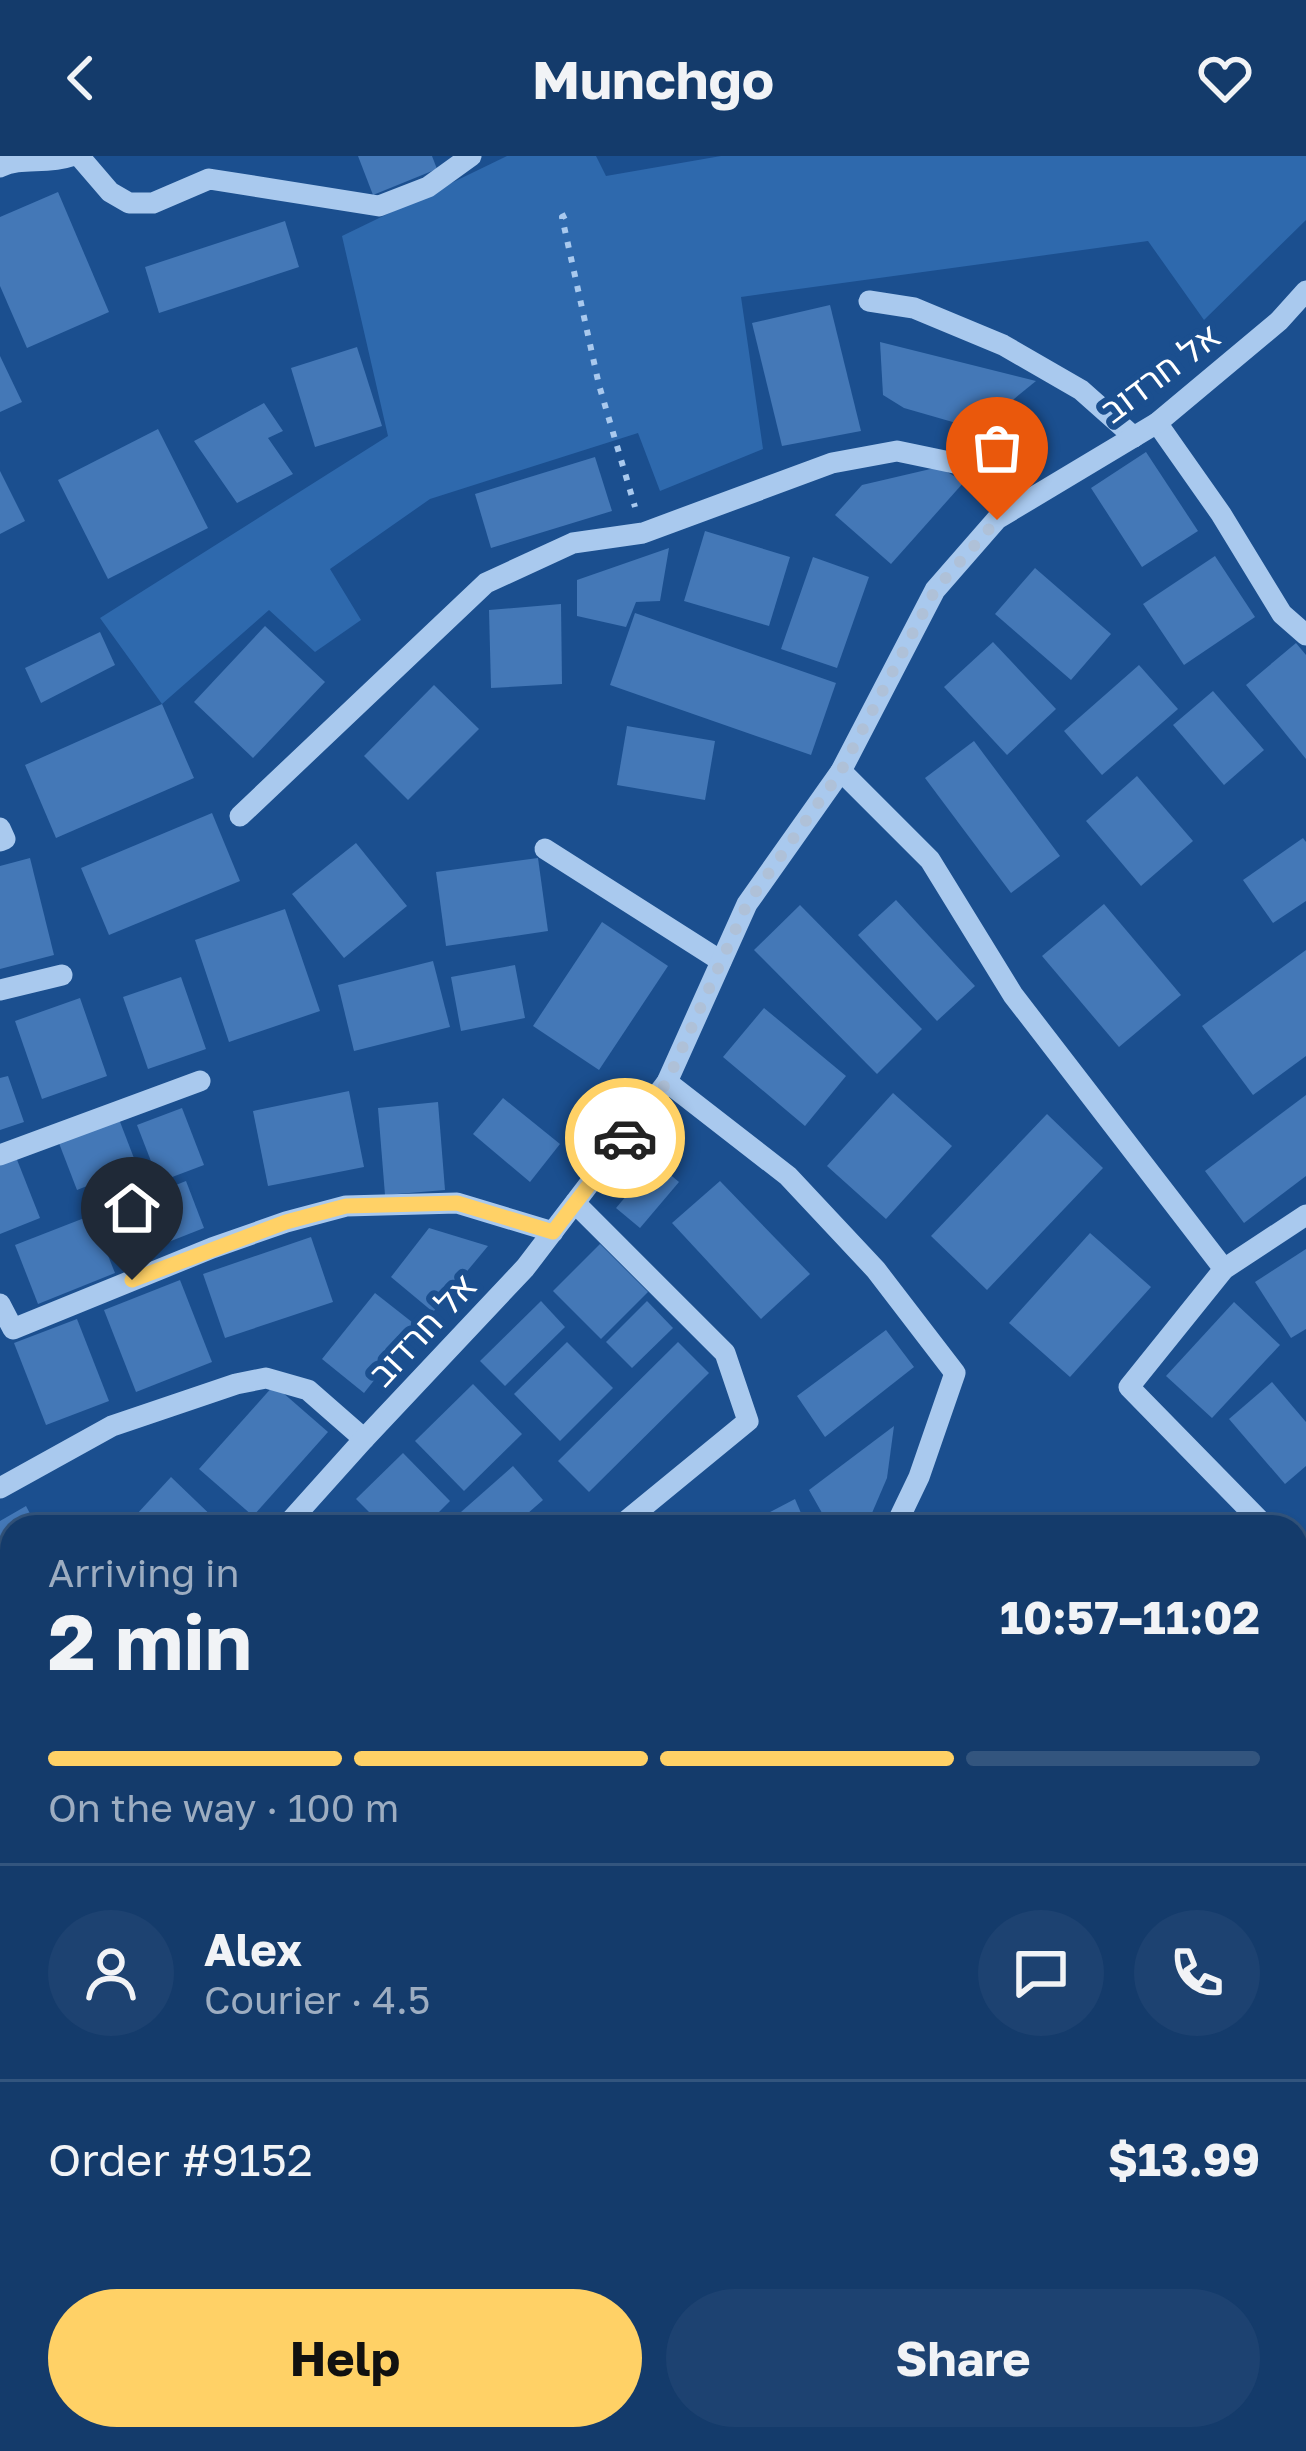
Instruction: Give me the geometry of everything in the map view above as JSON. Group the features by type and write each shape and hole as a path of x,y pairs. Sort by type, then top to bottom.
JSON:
{"street":[{"path":"0,166 10,161 54,162 75,156 110,192 129,202 153,203 208,179 379,206 428,187 471,156"},
{"name":"אל חרדוב","path":"296,1515 525,1268 667,1082 747,904 841,771 935,590 997,520 1157,423 1279,322 1306,291"},
{"path":"869,301 914,308 1003,345 1081,391 1134,436"},
{"path":"1157,423 1221,514 1282,614 1306,635"},
{"path":"239,816 486,583 573,543 643,533 832,463 897,451 988,470 1024,502"},
{"path":"841,771 930,860 1013,995 1224,1269"},
{"path":"0,828 4,839 0,841"},
{"path":"545,849 721,961"},
{"path":"0,991 62,975"},
{"path":"0,1155 200,1081"},
{"path":"667,1082 788,1176 876,1270 955,1373 901,1515"},
{"path":"0,1304 13,1328 212,1248 346,1206 457,1203 553,1232"},
{"path":"575,1203 725,1353 748,1421 633,1515"},
{"path":"1255,1515 1129,1387 1224,1269 1306,1215"},
{"path":"0,1488 112,1426 266,1378 308,1390 364,1438"}],"path":[{"path":"566,215 562,217 599,385 643,533"}],"shaded area":[{"path":"507,156 596,156 606,176 721,156 1306,156 1306,220 1204,320 1148,241 741,297 763,449 660,491 638,433 430,499 330,569 361,620 315,652 269,610 162,704 100,618 388,436 342,236"}],"building":[{"path":"358,156 432,156 437,169 373,195"},
{"path":"58,192 109,312 27,348 0,286 0,217"},
{"path":"285,221 299,267 159,313 145,267"},
{"path":"830,305 861,431 782,446 752,323"},
{"path":"880,342 1036,381 977,429 904,408 883,395"},
{"path":"357,347 382,426 315,447 291,368"},
{"path":"0,356 22,402 0,412"},
{"path":"264,403 283,431 268,438 293,474 237,503 194,441"},
{"path":"158,429 208,528 108,579 58,480"},
{"path":"1146,452 1198,531 1142,567 1091,488"},
{"path":"595,457 612,511 491,548 475,494"},
{"path":"939,467 964,482 891,564 835,515 862,485"},
{"path":"0,471 25,521 0,534"},
{"path":"705,531 790,557 769,626 684,601"},
{"path":"669,548 660,601 636,602 626,627 577,616 577,580"},
{"path":"1215,556 1255,617 1184,665 1143,604"},
{"path":"813,557 869,577 837,668 781,649"},
{"path":"1035,568 1111,634 1071,680 995,614"},
{"path":"561,604 562,684 491,688 489,610"},
{"path":"635,613 836,683 811,755 610,685"},
{"path":"265,626 325,682 253,758 194,702"},
{"path":"100,632 115,665 41,703 25,668"},
{"path":"993,642 1056,709 1007,755 944,687"},
{"path":"1296,643 1306,655 1306,759 1246,685"},
{"path":"1139,665 1178,709 1102,775 1064,731"},
{"path":"434,685 479,729 408,800 364,756"},
{"path":"1213,691 1264,750 1224,785 1173,725"},
{"path":"162,704 194,778 56,838 25,765"},
{"path":"627,726 715,741 705,800 617,785"},
{"path":"974,741 1060,856 1011,893 925,778"},
{"path":"1137,776 1193,841 1141,886 1086,821"},
{"path":"212,813 240,881 109,935 81,868"},
{"path":"1303,838 1306,901 1273,923 1243,880"},
{"path":"356,843 407,906 344,958 292,894"},
{"path":"30,858 54,955 0,969 0,866"},
{"path":"538,858 548,931 446,946 436,872"},
{"path":"896,900 975,986 937,1021 858,935"},
{"path":"1104,904 1181,995 1119,1047 1042,956"},
{"path":"800,905 922,1029 877,1074 754,950"},
{"path":"285,909 320,1011 229,1042 195,940"},
{"path":"602,922 668,966 599,1070 533,1026"},
{"path":"1306,950 1306,1056 1253,1095 1202,1026"},
{"path":"433,961 450,1027 354,1051 338,985"},
{"path":"515,965 525,1018 461,1031 451,977"},
{"path":"181,977 206,1049 148,1069 123,997"},
{"path":"80,998 107,1076 42,1099 15,1021"},
{"path":"764,1008 846,1076 805,1126 723,1057"},
{"path":"8,1076 24,1122 0,1130 0,1078"},
{"path":"349,1091 364,1167 268,1186 253,1111"},
{"path":"893,1093 952,1146 886,1219 827,1166"},
{"path":"1306,1095 1306,1176 1244,1223 1205,1171"},
{"path":"503,1098 560,1144 530,1182 473,1134"},
{"path":"438,1102 445,1190 385,1195 378,1108"},
{"path":"182,1108 204,1165 159,1182 137,1125"},
{"path":"117,1114 137,1166 77,1190 57,1138"},
{"path":"1047,1114 1103,1168 987,1290 931,1236"},
{"path":"12,1147 40,1218 0,1234 0,1152"},
{"path":"655,1162 679,1182 640,1228 616,1208"},
{"path":"186,1181 204,1228 138,1254 120,1207"},
{"path":"720,1181 810,1274 761,1319 672,1223"},
{"path":"92,1215 115,1273 38,1304 15,1245"},
{"path":"429,1228 488,1246 433,1312 391,1277"},
{"path":"1090,1233 1151,1287 1070,1377 1009,1323"},
{"path":"311,1237 333,1302 225,1338 203,1274"},
{"path":"600,1244 648,1292 601,1339 553,1291"},
{"path":"1306,1249 1306,1329 1291,1338 1255,1282"},
{"path":"180,1280 212,1362 136,1392 104,1310"},
{"path":"375,1293 417,1326 364,1393 322,1359"},
{"path":"541,1301 565,1327 505,1386 480,1361"},
{"path":"647,1301 673,1328 632,1368 606,1342"},
{"path":"1234,1302 1280,1345 1212,1418 1166,1376"},
{"path":"77,1319 109,1401 46,1425 14,1343"},
{"path":"886,1330 914,1367 825,1437 797,1396"},
{"path":"567,1342 613,1388 560,1441 514,1394"},
{"path":"678,1342 709,1373 589,1492 558,1461"},
{"path":"1272,1382 1306,1422 1306,1466 1285,1484 1229,1419"},
{"path":"473,1384 522,1434 464,1491 415,1441"},
{"path":"274,1385 328,1432 254,1515 199,1469"},
{"path":"894,1426 887,1478 871,1515 823,1515 809,1490"},
{"path":"403,1453 450,1501 436,1515 372,1515 356,1499"},
{"path":"513,1466 543,1500 526,1515 458,1515"},
{"path":"171,1477 211,1515 136,1515"},
{"path":"795,1499 802,1515 764,1515"},
{"path":"26,1506 31,1515 10,1515"}],"way so far":[{"path":"625,1138 667,1082 747,904 841,771 935,590 997,520"}],"route":[{"path":"132,1280 286,1222 346,1206 457,1203 553,1232 625,1138"}]}
